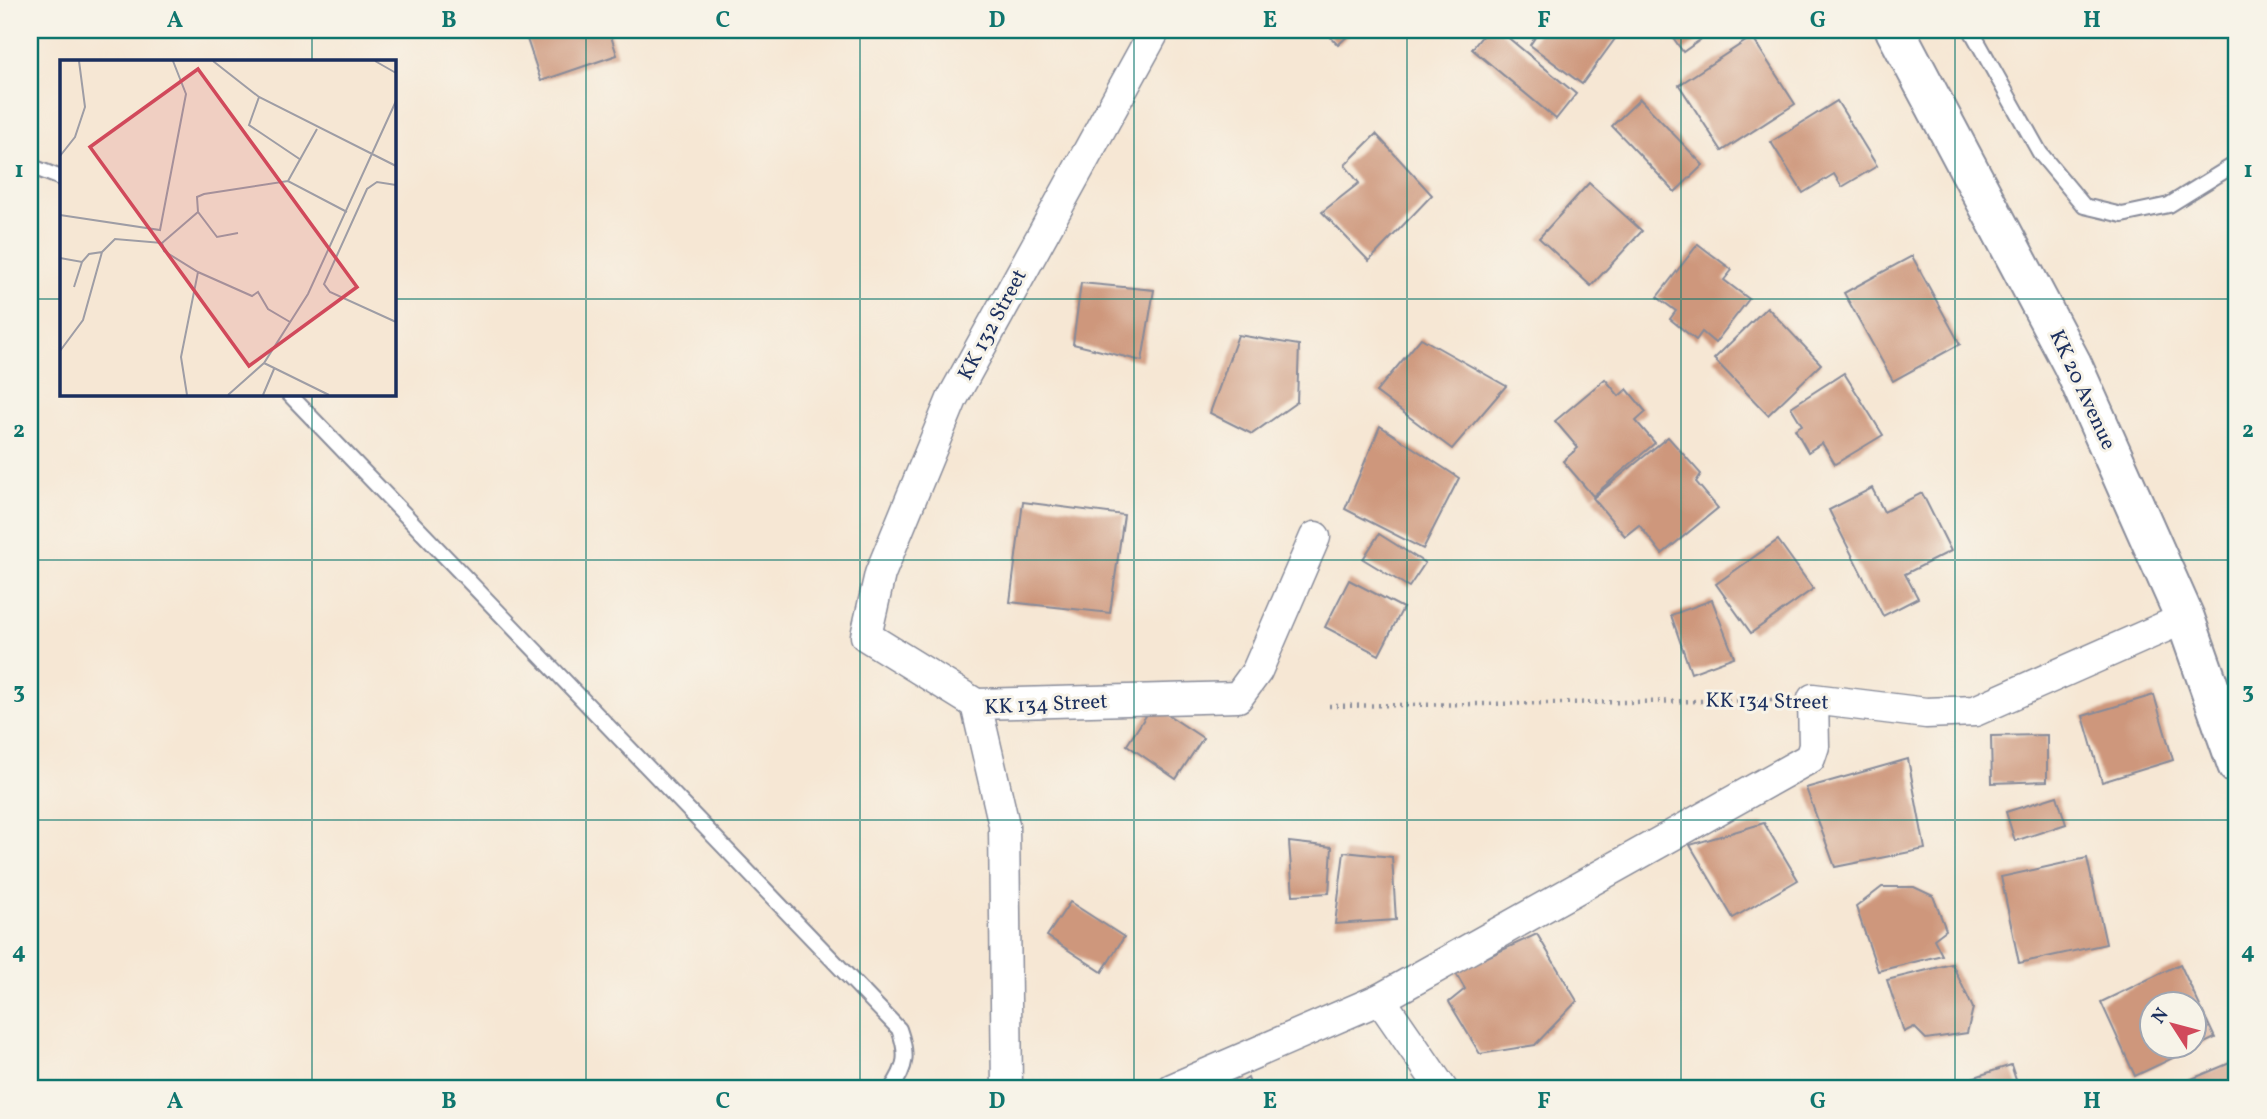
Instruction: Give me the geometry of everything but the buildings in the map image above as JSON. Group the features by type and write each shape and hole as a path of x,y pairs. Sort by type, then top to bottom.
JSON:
{"main road":[{"name":"KK 20 Avenue","path":"1895,30 2072,363 2185,618 2237,765"}],"street":[{"name":"KK 132 Street","path":"976,704 866,636 880,574 953,399 1155,30"},
{"name":"KK 134 Street","path":"1007,1089 1004,825 976,704 1238,698 1257,671 1315,537"},
{"name":"KK 134 Street","path":"1813,699 1926,713 1975,711 2185,618"},
{"path":"1172,1089 1380,999 1810,758 1814,746 1813,699"},
{"path":"1380,999 1442,1089"}],"lane":[{"path":"1971,30 2040,153 2084,206 2122,215 2169,205 2237,163"},
{"path":"30,166 60,178"},
{"path":"291,396 899,1029 907,1051 899,1078 891,1089"}],"path":[{"name":"KK 134 Street","path":"1329,706 1813,699"}]}
